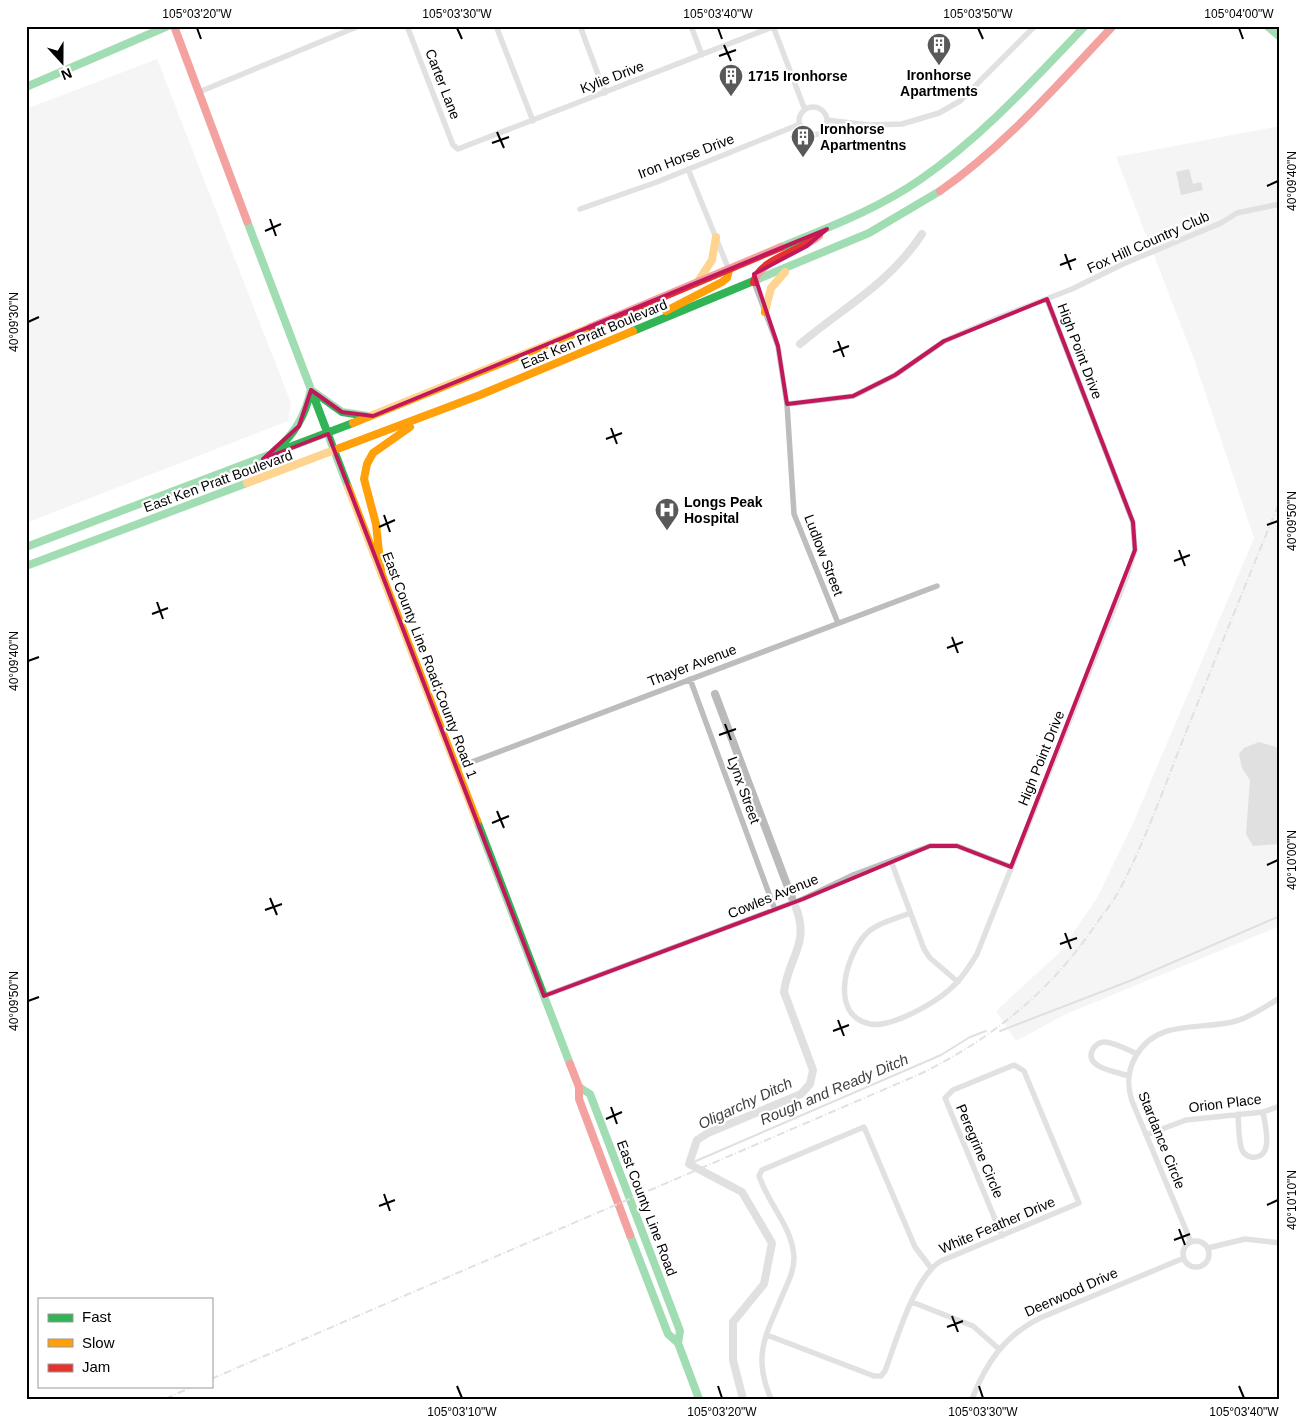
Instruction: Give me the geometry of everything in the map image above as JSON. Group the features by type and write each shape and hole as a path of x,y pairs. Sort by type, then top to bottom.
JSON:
{"main road":[{"path":"26,87 168,26"},
{"name":"East County Line Road;County Road 1","path":"174,26 311,390 579,1087"},
{"name":"East Ken Pratt Boulevard","path":"26,547 373,416 827,229 892,197 952,157 985,129 1084,26"},
{"name":"East Ken Pratt Boulevard","path":"26,566 430,414 870,233 911,210 945,187 1010,133 1113,26"},
{"path":"1273,29 1280,37"},
{"path":"754,282 756,272 763,266 806,246 827,229"},
{"path":"694,284 712,265 716,251 716,237"},
{"path":"765,312 771,288 790,267"},
{"path":"664,318 665,312 722,282 727,278 729,270"},
{"path":"263,459 291,436 299,426 311,390 342,412 373,416"},
{"path":"381,571 376,524 364,479 367,464 373,453 386,442 430,414"},
{"path":"579,1087 579,1099 668,1334 678,1343 699,1399"},
{"name":"East County Line Road","path":"579,1087 590,1094 631,1200 680,1331 678,1343"}],"street":[{"path":"199,92 359,26"},
{"name":"Carter Lane","path":"408,26 453,145 458,149"},
{"path":"496,26 533,121"},
{"path":"580,26 605,93"},
{"path":"691,26 702,55"},
{"path":"827,120 869,125 902,124 939,113 960,101 1035,26"},
{"path":"774,27 805,110"},
{"name":"Kylie Drive","path":"458,149 774,27"},
{"path":"811,107 821,109 827,120 823,131 817,134 806,133 800,124 801,115 811,107"},
{"name":"Iron Horse Drive","path":"580,209 688,169 800,124"},
{"path":"688,169 729,270"},
{"name":"Fox Hill Country Club","path":"787,404 853,396 895,375 944,341 1072,289 1123,264 1184,240 1237,213 1280,204"},
{"path":"754,282 778,346 787,404"},
{"name":"High Point Drive","path":"910,913 874,928 865,935 844,978 843,987 850,1008 858,1018 868,1024 882,1024 938,999 958,982 976,954 1127,576 1135,550 1132,522 1046,299"},
{"name":"Ludlow Street","path":"787,404 794,514 838,623"},
{"name":"Thayer Avenue","path":"456,768 937,586"},
{"name":"Lynx Street","path":"690,679 775,910"},
{"name":"Cowles Avenue","path":"544,996 775,910 890,860 930,846 943,845 972,850 1011,867"},
{"path":"890,860 924,949 930,958 958,982"},
{"name":"Stardance Circle","path":"1190,1242 1129,1092 1129,1076 1137,1054 1150,1039 1162,1032 1237,1021 1280,998"},
{"path":"1129,1076 1095,1064 1092,1059 1092,1050 1097,1044 1104,1042 1137,1054"},
{"name":"Peregrine Circle","path":"1002,1236 945,1100 947,1094 953,1090 1012,1065 1018,1065 1024,1071 1080,1204"},
{"name":"Orion Place","path":"1146,1135 1186,1120 1263,1112 1280,1106"},
{"path":"1238,1114 1242,1150 1248,1156 1256,1157 1263,1153 1267,1145 1263,1112"},
{"path":"771,1399 763,1379 760,1363 768,1335 790,1277 794,1256 787,1231 762,1186 760,1173 767,1168 864,1127 915,1247 931,1268"},
{"name":"White Feather Drive","path":"768,1335 874,1376 884,1373 912,1302 924,1276 931,1268 941,1261 1080,1204"},
{"path":"1208,1248 1245,1239 1280,1243"},
{"path":"1200,1241 1208,1248 1208,1259 1203,1265 1192,1266 1184,1258 1183,1250 1190,1242 1200,1241"},
{"name":"Deerwood Drive","path":"972,1399 988,1362 1017,1330 1040,1318 1184,1258"},
{"path":"912,1302 973,1326 998,1349"}],"highlighted area":[{"path":"827,229 807,246 754,274 778,346 787,404 853,396 895,375 944,341 1047,299 1133,522 1135,550 1011,867 957,846 930,846 803,899 544,996 328,434 263,459 299,426 311,390 342,412 373,416"}],"shaded area":[{"path":"157,59 291,403 288,421 26,523 26,109"},
{"path":"1280,126 1280,926 1066,1014 1016,1041 996,1011 1060,952 1097,898 1131,828 1254,538 1194,359 1116,157"},
{"path":"1189,169 1193,184 1201,182 1203,190 1181,195 1176,172"},
{"path":"1259,742 1280,748 1280,844 1253,846 1246,834 1250,780 1242,768 1239,754 1244,748"}],"waterway":[{"name":"Oligarchy Ditch","path":"800,344 881,281 896,267 922,234"},
{"name":"Oligarchy Ditch","path":"715,694 792,898"},
{"name":"Oligarchy Ditch","path":"743,1399 733,1360 733,1322 764,1284 772,1243 742,1192 689,1164 697,1140 708,1133 801,1094 810,1084 813,1070 784,992 801,932 796,908"},
{"name":"Rough and Ready Ditch","path":"1000,1031 1132,980 1280,916"},
{"name":"Rough and Ready Ditch","path":"689,1164 941,1055 970,1037 986,1031"}],"railway":[{"path":"212,1379 920,1074 972,1045 1018,1011 1060,971 1120,889 1147,831 1280,501"},
{"path":"165,1399 190,1388"}],"traffic: fast":[{"path":"26,87 168,26"},
{"path":"781,247 835,225 905,190 921,179 986,126 1027,87 1085,26"},
{"path":"1267,26 1280,37"},
{"path":"633,331 869,233 940,191"},
{"path":"247,221 348,487"},
{"path":"274,451 288,438 298,424 306,408 311,390 342,412 368,416"},
{"path":"26,547 353,423"},
{"path":"26,566 247,483"},
{"path":"477,821 570,1064"},
{"path":"579,1087 590,1094 680,1331 678,1343"},
{"path":"630,1235 668,1334 678,1343 699,1399"}],"traffic: slow":[{"path":"699,280 712,260 716,237"},
{"path":"666,311 722,282 727,278 729,270"},
{"path":"765,312 771,288 785,272"},
{"path":"353,423 591,327"},
{"path":"247,483 480,395 633,331"},
{"path":"381,571 376,524 364,479 367,464 373,453 410,427"},
{"path":"348,487 477,821"}],"traffic: jam":[{"path":"174,26 247,221"},
{"path":"940,191 1009,134 1113,26"},
{"path":"754,282 758,274 772,261 819,236"},
{"path":"591,327 781,247"},
{"path":"570,1064 579,1087 579,1099 630,1235"}],"place":[{"name":"Ironhorse Apartments","path":"939,66"},
{"name":"1715 Ironhorse","path":"731,97"},
{"name":"Ironhorse Apartmentns","path":"803,158"},
{"name":"Longs Peak Hospital","path":"667,531"}]}
